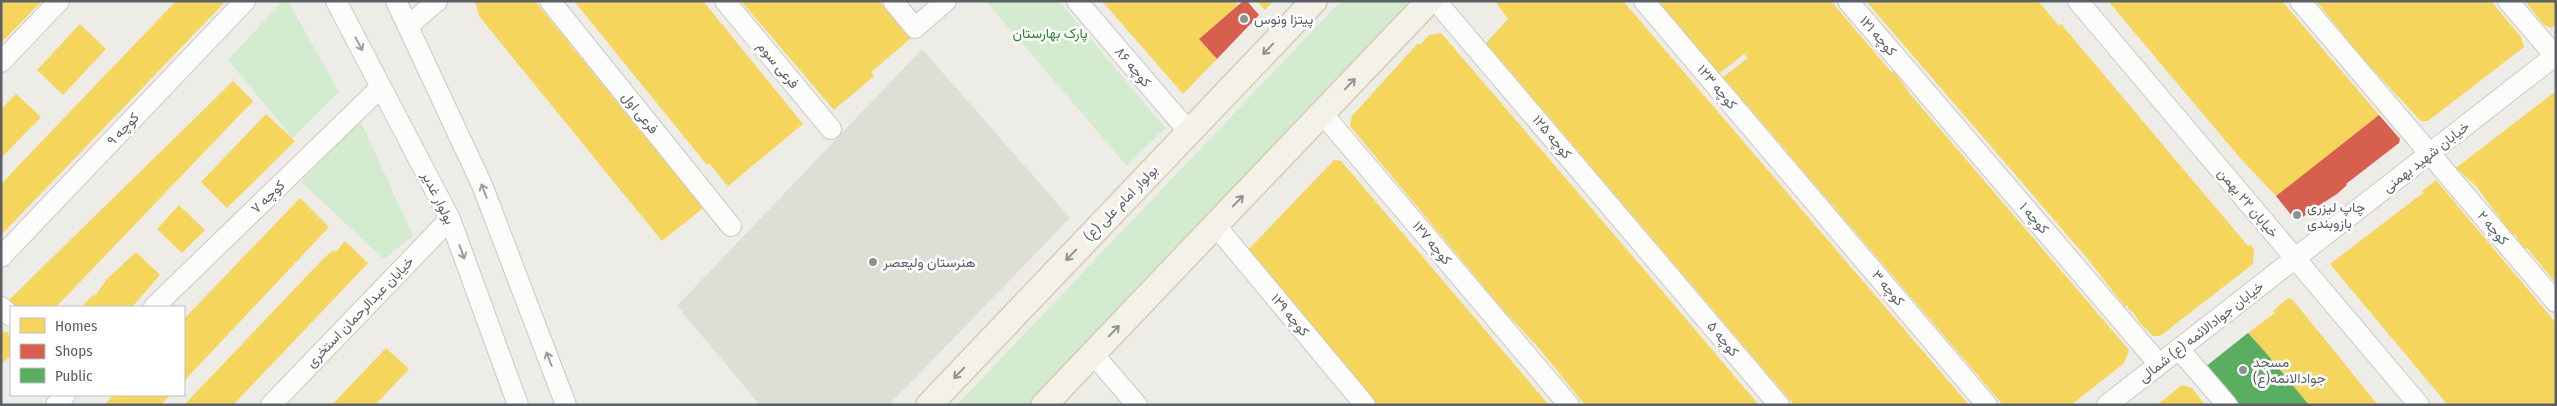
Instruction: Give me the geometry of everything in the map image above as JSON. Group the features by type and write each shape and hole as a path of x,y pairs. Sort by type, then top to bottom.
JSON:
{"main road":[{"name":"بولوار امام علی (ع)","path":"929,405 1314,1"},
{"path":"1044,405 1429,1"}],"street":[{"path":"1,62 59,1"},
{"name":"کوچه ۹","path":"1,257 245,1"},
{"name":"بولوار غدیر","path":"336,1 450,219 518,405"},
{"path":"396,1 482,185 566,405"},
{"path":"408,26 437,1"},
{"name":"فرعی اول","path":"550,1 731,226"},
{"name":"فرعی سوم","path":"725,1 831,129"},
{"path":"894,1 915,28 946,1"},
{"name":"کوچه ۸۶","path":"1077,1 1189,132"},
{"name":"کوچه ۱۲۵","path":"1436,1 1668,274"},
{"name":"کوچه ۱۲۳","path":"1644,1 1789,172"},
{"name":"کوچه ۱۲۱","path":"1848,1 1908,72"},
{"name":"خیابان ۲۲ بهمن","path":"2078,1 2419,405"},
{"path":"2300,1 2430,154"},
{"path":"2508,1 2556,56"},
{"name":"خیابان شهید بهمنی","path":"2296,259 2556,56"},
{"name":"کوچه ۱","path":"1908,72 2159,364"},
{"name":"کوچه ۷","path":"155,306 381,87"},
{"name":"کوچه ۱۲۷","path":"1322,113 1568,405"},
{"name":"کوچه ۲","path":"2430,154 2556,302"},
{"name":"کوچه ۳","path":"1789,172 1987,405"},
{"name":"خیابان عبدالرحمان استخری","path":"271,405 450,219"},
{"name":"کوچه ۱۲۹","path":"1215,225 1365,405"},
{"name":"خیابان جوادالائمه (ع) شمالی","path":"2107,405 2296,259"},
{"name":"کوچه ۵","path":"1668,274 1779,405"},
{"path":"2179,348 2227,405"},
{"path":"1093,354 1137,405"},
{"path":"56,405 65,396"}],"shaded area":[{"name":"هنرستان ولیعصر","path":"922,49 1070,218 889,405 760,405 677,306"}],"green space":[{"path":"283,1 288,1 339,92 293,138 228,60"},
{"name":"پارک بهارستان","path":"986,1 1059,1 1165,128 1127,166"},
{"path":"1341,1 1409,1 1028,405 957,405"},
{"path":"360,120 413,236 384,259 301,182"}],"building: Homes":[{"path":"1,1 42,1 1,43"},
{"path":"176,1 222,1 224,3 1,235 1,184"},
{"path":"475,1 535,1 703,208 662,241 479,16"},
{"path":"574,1 703,1 803,124 728,186 709,163 707,165"},
{"path":"741,1 879,1 911,38 871,72 874,76 834,110"},
{"path":"1102,1 1234,1 1238,5 1199,39 1217,59 1183,94"},
{"path":"1257,1 1273,1 1265,10"},
{"path":"1495,1 1623,1 1969,405 1794,405 1486,43 1508,19"},
{"path":"1657,1 1831,1 1892,73 1894,71 1910,94 2129,350 2124,363 2071,405 2003,405 1723,77 1748,58 1744,54 1720,73 1717,73"},
{"path":"1866,1 2038,1 2059,26 2061,24 2248,246 2250,245 2254,249 2253,264 2160,336 2153,336 2139,322 2134,313 2128,309 2128,305 2125,307 2087,258"},
{"path":"2105,1 2282,1 2379,115 2276,196 2240,158 2109,2 2107,4"},
{"path":"2316,1 2491,1 2521,37 2524,47 2428,121 2421,121 2362,58"},
{"path":"2525,1 2556,1 2556,24 2551,28 2544,25"},
{"path":"80,24 106,49 63,95 37,70"},
{"path":"1441,33 1759,405 1585,405 1538,347 1504,311 1350,126 1352,116 1418,43 1420,45 1429,35"},
{"path":"233,81 253,101 57,306 15,306 9,300"},
{"path":"2556,91 2556,283 2527,248 2524,250 2515,234 2513,236 2476,186 2456,168"},
{"path":"16,94 41,117 1,158 1,109"},
{"path":"266,114 295,141 227,208 201,182"},
{"path":"1334,160 1341,161 1549,405 1377,405 1249,256 1249,249"},
{"path":"2436,180 2556,323 2556,405 2448,405 2330,264 2424,193 2422,191"},
{"path":"300,198 329,227 185,380 185,318"},
{"path":"179,205 205,230 182,253 157,229"},
{"path":"345,241 368,263 233,405 184,405 324,258 334,250 336,252"},
{"path":"136,252 160,275 133,306 82,306 93,295 94,297 106,280"},
{"path":"2288,298 2292,299 2378,405 2309,405 2248,333 2275,313 2273,311"},
{"path":"1,329 6,333 7,331 10,337 10,356 1,365"},
{"path":"386,348 409,369 375,405 332,405"},
{"path":"2182,385 2192,388 2205,405 2157,405"},
{"path":"113,396 169,396 161,405 104,405"}],"building: Shops":[{"path":"1243,1 1247,1 1259,15 1217,59 1199,39"},
{"path":"2379,115 2400,139 2399,143 2346,184 2337,194 2315,208 2314,212 2312,211 2296,221 2276,196"}],"building: Public":[{"name":"مسجد جوادالانمه(ع)","path":"2248,333 2309,405 2240,405 2220,380 2218,382 2205,367"}],"place":[{"name":"پیتزا ونوس","path":"1244,19"},
{"name":"چاپ لیزری بازوبندی","path":"2297,215"},
{"name":"هنرستان ولیعصر","path":"873,262"},
{"name":"مسجد جوادالانمه(ع)","path":"2243,370"}]}
